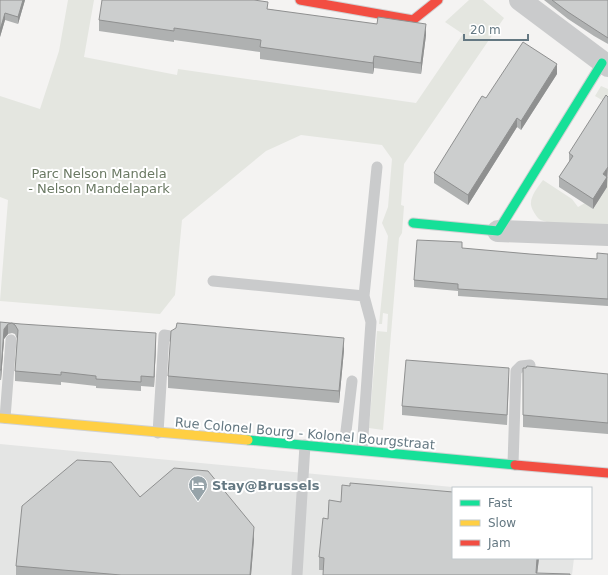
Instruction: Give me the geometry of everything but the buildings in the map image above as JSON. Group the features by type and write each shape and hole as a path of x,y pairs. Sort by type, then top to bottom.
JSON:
{"street":[{"path":"300,0 413,20 438,0"},
{"path":"498,231 605,65 520,0"},
{"path":"413,223 498,231 608,235"},
{"name":"Rue Colonel Bourg - Kolonel Bourgstraat","path":"2,418 608,473"}],"lane":[{"path":"362,450 371,322 364,296 377,167"},
{"path":"213,281 364,296"},
{"path":"158,433 164,335 170,336"},
{"path":"2,418 11,340"},
{"path":"513,464 516,371 520,366 530,365"},
{"path":"344,448 352,381"},
{"path":"297,575 305,446"}],"shaded area":[{"path":"0,444 452,487 452,559 574,559 572,575 0,575"}],"green space":[{"name":"Parc Nelson Mandela - Nelson Mandelapark","path":"68,0 94,0 84,57 177,75 178,69 416,103 463,34 445,22 469,0 483,0 504,18 404,164 401,205 404,206 402,233 399,238 383,430 369,428 377,331 387,332 388,314 383,313 382,324 379,324 388,236 382,223 388,207 392,159 382,145 301,135 266,151 182,220 175,295 160,314 0,301 8,200 0,197 0,96 40,109 59,51"},
{"path":"601,86 608,89 608,107 607,103 595,96"},
{"path":"608,176 608,226 552,223 539,219 532,209 532,198 543,180 572,199 578,207 585,203 593,209 607,187 603,184"}],"traffic: fast":[{"path":"413,223 498,231 602,63"},
{"path":"248,440 515,465"}],"traffic: slow":[{"path":"0,418 248,440"}],"traffic: jam":[{"path":"300,0 413,20 438,0"},
{"path":"515,465 608,473"}],"place":[{"name":"Stay@Brussels","path":"198,502"}]}
